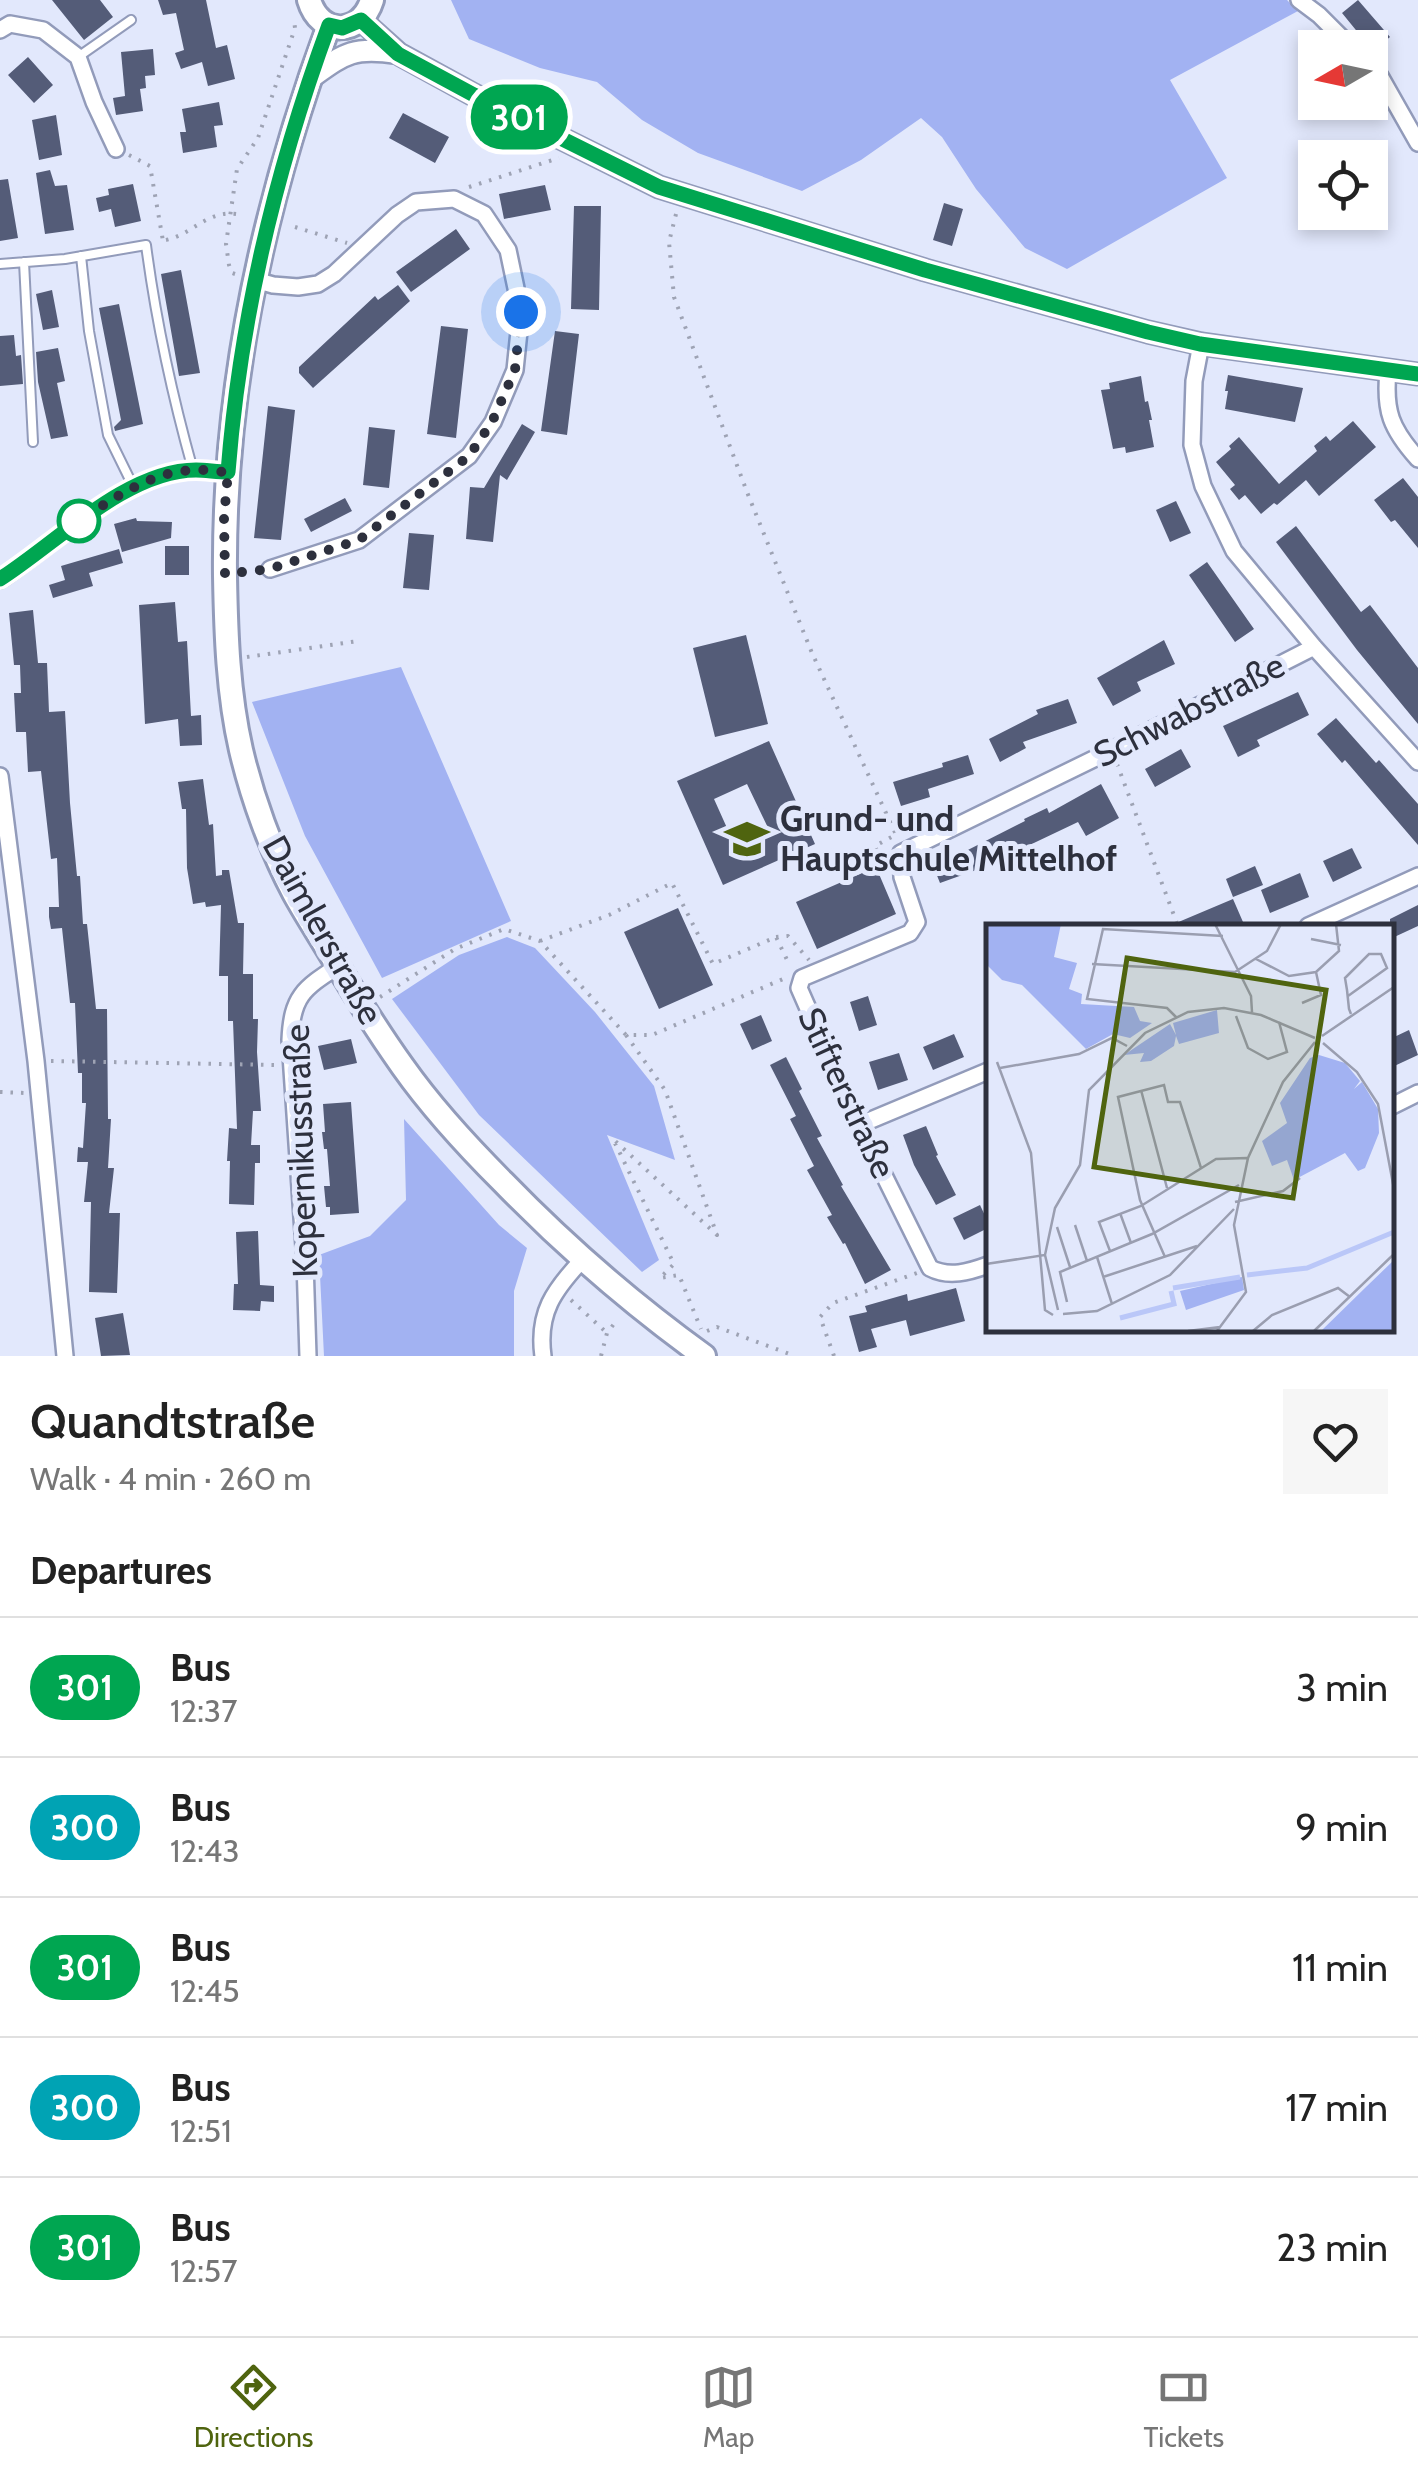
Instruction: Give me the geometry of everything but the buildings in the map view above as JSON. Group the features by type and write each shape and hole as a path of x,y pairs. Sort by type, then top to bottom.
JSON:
{"main road":[{"path":"301,7 329,25 342,28 367,10"},
{"name":"Daimlerstraße","path":"329,25 284,159 233,406 224,518 227,656 241,749 258,811 292,890 404,1070 494,1173 582,1260 704,1356"}],"street":[{"path":"1298,0 1333,30"},
{"path":"367,10 398,54"},
{"path":"0,30 10,24 44,30 78,57 116,148"},
{"path":"309,79 355,51 371,49 398,54 659,187 1037,302 1200,344 1418,374"},
{"path":"1388,90 1418,143"},
{"path":"256,280 298,287 318,284 416,202 454,199 484,214 508,250 521,312 515,370 492,422 469,456 359,540 270,569"},
{"path":"1200,344 1191,411 1192,444 1202,486 1234,551 1418,762"},
{"path":"1388,371 1386,405 1393,426 1418,460"},
{"path":"0,580 124,491 194,470 228,472"},
{"name":"Schwabstraße","path":"901,853 1314,646"},
{"path":"0,776 36,1061 66,1356"},
{"name":"Stifterstraße","path":"901,853 902,878 917,922 910,932 802,978 799,988 859,1124 936,1271"},
{"path":"1312,924 1418,876"},
{"name":"Kopernikusstraße","path":"308,1356 291,1016 304,991 338,966"},
{"path":"859,1124 986,1073"},
{"path":"1393,1105 1418,1093"},
{"path":"543,1356 541,1334 548,1306 558,1285 582,1260"},
{"path":"936,1271 970,1272 986,1266"}],"lane":[{"path":"78,57 131,20"},
{"path":"0,264 146,245 172,392 194,470"},
{"path":"82,256 89,331 108,435 134,488"},
{"path":"24,262 33,442"}],"path":[{"path":"256,280 232,273 229,264 226,244 237,169 258,138 301,7"},
{"path":"454,199 460,190 559,158 570,143"},
{"path":"116,148 150,166 164,241 176,238 205,219 232,213 242,215"},
{"path":"682,194 670,242 674,297 812,653 896,834 901,853"},
{"path":"295,227 346,242 358,253"},
{"path":"227,656 246,657 358,641"},
{"path":"1112,750 1177,924"},
{"path":"887,876 875,846 896,834"},
{"path":"540,942 610,915 672,884 713,964 776,937 788,936 812,963 802,968"},
{"path":"363,1007 456,949 504,929 540,942 626,1034 664,1090 717,1236 613,1139 674,1264 660,1278 679,1275 702,1333 717,1327 796,1356"},
{"path":"626,1034 652,1035 783,978 792,972 776,937"},
{"path":"36,1061 292,1065"},
{"path":"0,1092 39,1094"},
{"path":"834,1356 820,1317 833,1303 936,1271"},
{"path":"582,1311 607,1333"},
{"path":"601,1356 607,1333 617,1320"}],"shaded area":[{"path":"451,0 1287,0 1298,11 1170,80 1227,178 1067,269 1025,248 976,189 942,137 921,118 861,160 802,191 698,153 642,120 597,82 540,68 469,39"},
{"path":"401,667 511,921 382,978 305,836 252,702"},
{"path":"507,937 535,948 595,1012 654,1086 675,1160 607,1135 659,1260 642,1272 479,1115 392,999 459,955"},
{"path":"404,1119 499,1225 527,1248 514,1291 514,1356 324,1356 319,1255 370,1236 406,1200"}],"bus line":[{"name":"301","path":"0,579 124,491 194,470 228,472 233,406 284,159 329,25 342,28 361,20 398,54 659,187 925,270 1148,332 1200,344 1418,374"}],"place":[{"name":"Grund- und Hauptschule Mittelhof","path":"747,839"}],"route":[{"path":"79,521 76,523 124,491 164,476 194,470 228,472 225,574 270,569 359,540 469,456 492,422 515,370 521,312"}]}
